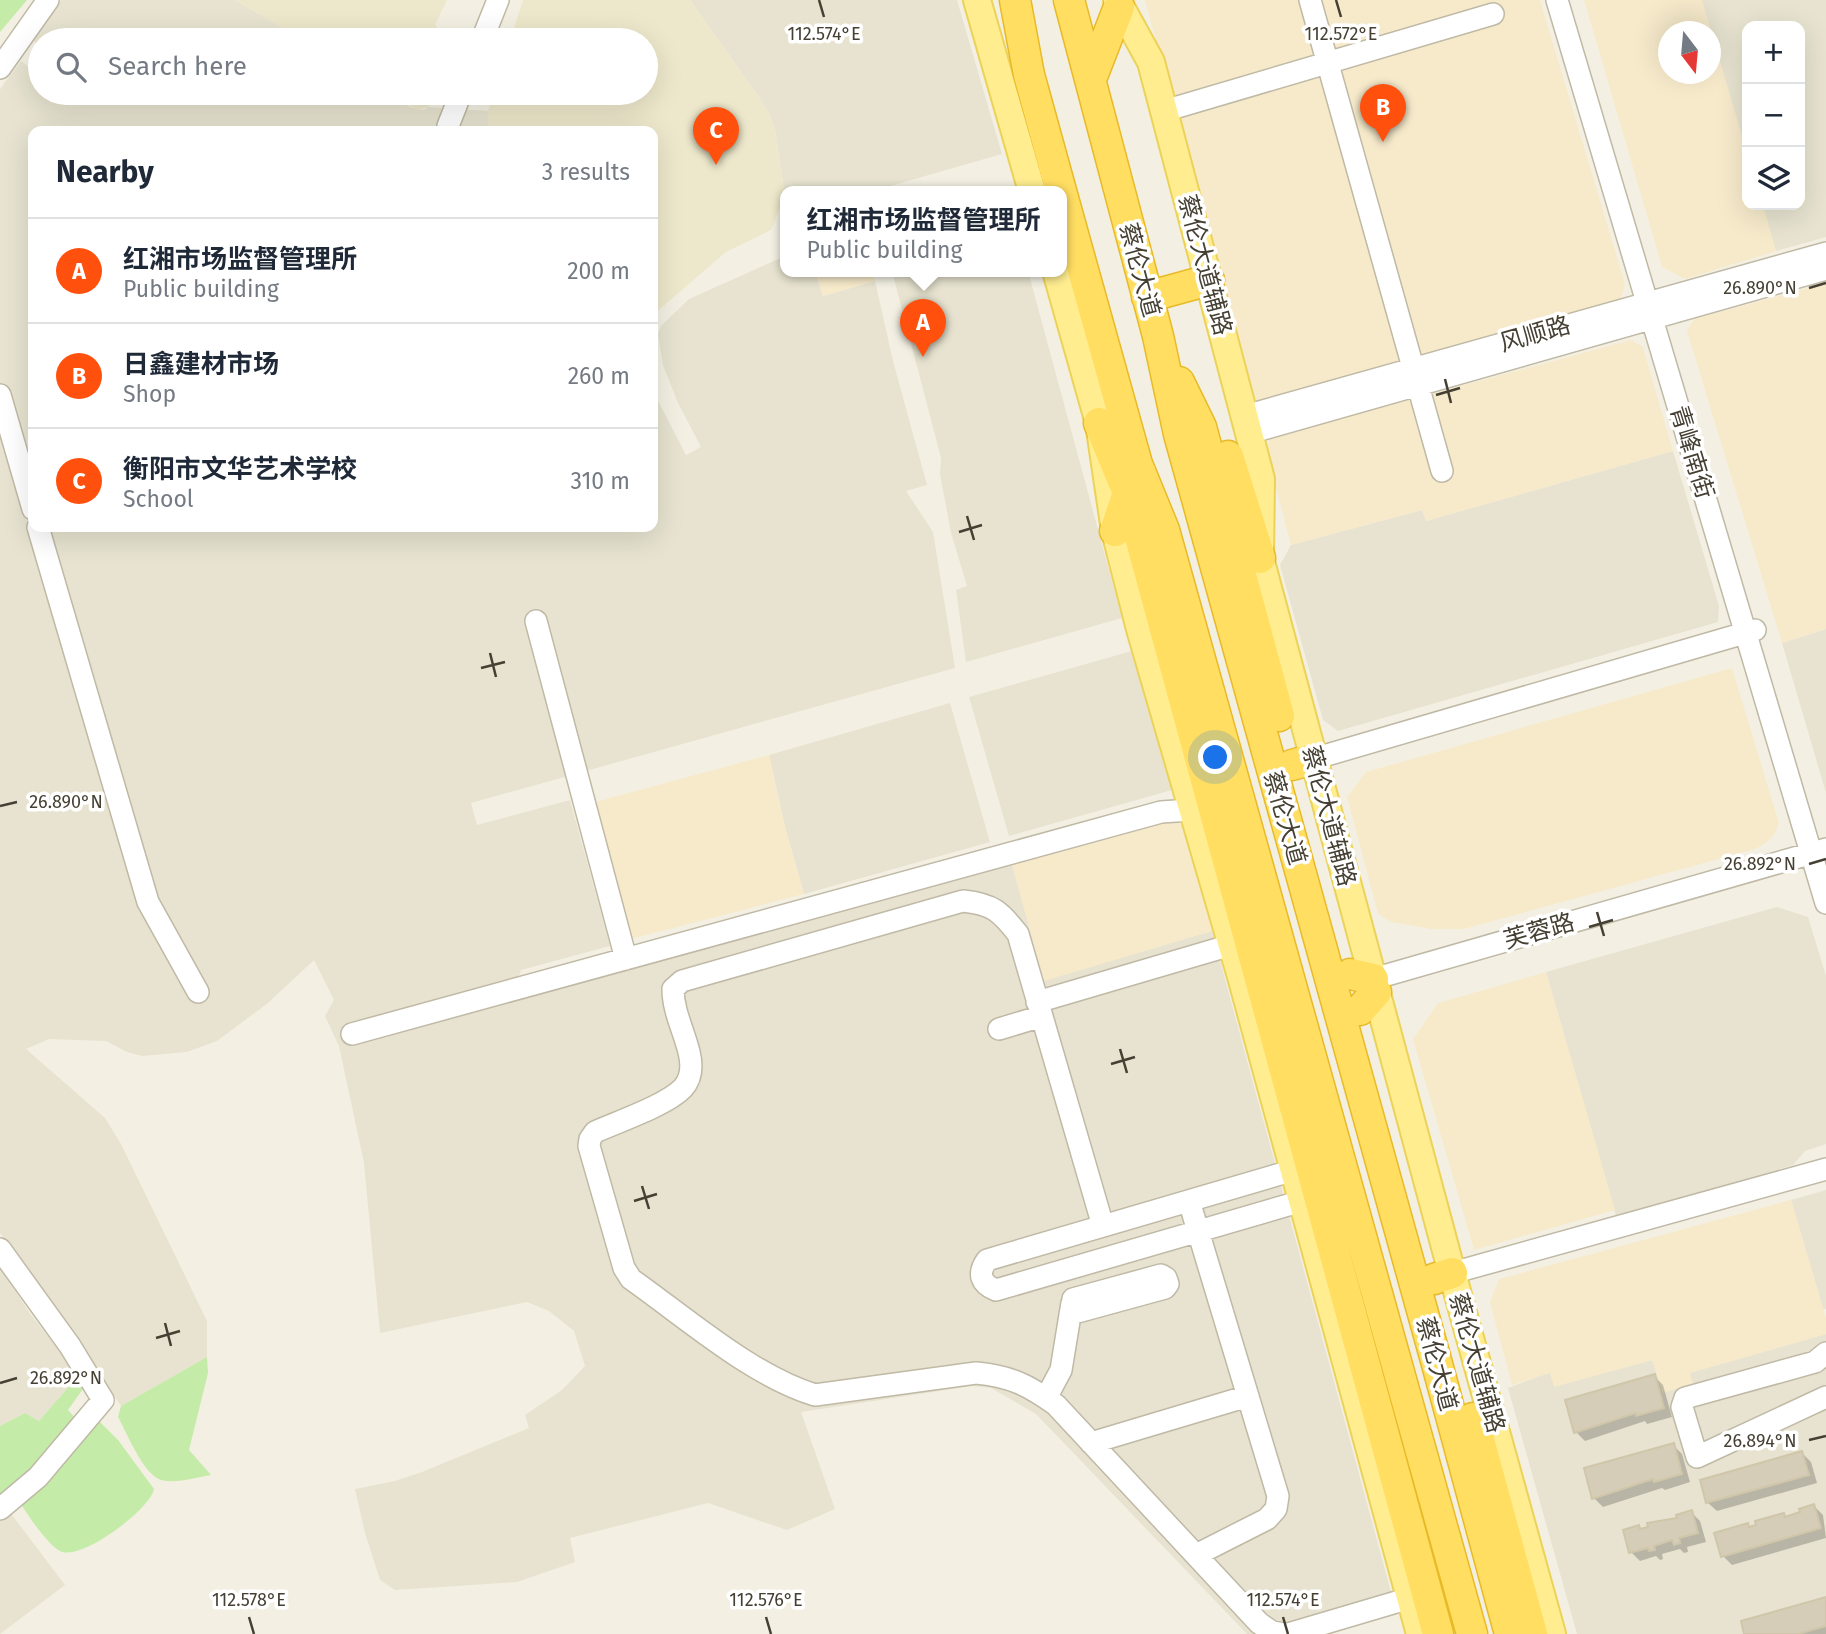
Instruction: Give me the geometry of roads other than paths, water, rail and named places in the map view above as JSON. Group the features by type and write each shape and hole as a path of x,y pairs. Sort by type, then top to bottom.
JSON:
{"highway":[{"path":"1004,0 1029,75"},
{"name":"蔡伦大道","path":"1015,0 1029,75 1060,186"},
{"name":"蔡伦大道","path":"1069,0 1158,336 1179,434 1434,1350 1510,1634"},
{"path":"1077,0 1091,79"},
{"path":"1091,79 1118,3"},
{"name":"蔡伦大道","path":"1067,213 1137,464 1164,530 1472,1634"},
{"path":"1147,298 1209,281"},
{"path":"1158,336 1218,421 1260,558"},
{"path":"1158,336 1201,427 1276,664 1443,1276 1532,1634"},
{"path":"1099,423 1128,493 1151,625 1309,1205 1336,1254 1438,1634"},
{"path":"1115,531 1137,464"}],"main road":[{"path":"978,0 1031,186"},
{"name":"蔡伦大道辅路","path":"1118,3 1151,62 1261,479 1260,558 1276,664"},
{"path":"1058,277 1099,423 1115,531 1151,625"},
{"path":"1202,806 1231,945 1294,1170 1309,1205 1420,1634"},
{"name":"蔡伦大道辅路","path":"1443,1276 1552,1634"}],"street":[{"path":"0,54 38,0"},
{"path":"28,28 48,0"},
{"path":"487,28 498,0"},
{"path":"1310,0 1442,471"},
{"name":"青峰南街","path":"1558,0 1655,309"},
{"name":"青峰南街","path":"1568,0 1655,309 1821,859 1826,903"},
{"path":"1164,111 1493,14"},
{"path":"0,68 28,28"},
{"path":"448,126 456,105"},
{"name":"风顺路","path":"1247,424 1655,309 1826,253"},
{"name":"风顺路","path":"1655,309 1826,269"},
{"path":"0,395 28,492"},
{"path":"39,532 148,902 198,992"},
{"path":"536,621 626,959"},
{"path":"1303,762 1750,631"},
{"path":"352,1034 1148,816 1202,806"},
{"name":"芙蓉路","path":"1365,989 1821,859"},
{"path":"1103,1226 1018,934 1001,913 982,903 963,901 682,981 673,989 673,1000 689,1053 689,1078 683,1088 665,1100 595,1132 590,1139 589,1146 624,1268 631,1279 751,1364 780,1381 815,1395 976,1373 1000,1375 1025,1384 1056,1405 1259,1623 1272,1632 1287,1634 1410,1598"},
{"path":"999,1029 1040,1009 1231,945"},
{"path":"1443,1276 1826,1169"},
{"path":"1294,1170 987,1260 981,1268 981,1278 987,1287 996,1290 1198,1231 1309,1205"},
{"path":"1189,1201 1278,1496 1276,1509 1267,1519 1196,1556"},
{"path":"1046,1398 1061,1370 1078,1266 1069,1236"},
{"path":"0,1249 70,1346 103,1400 38,1477 0,1509"},
{"path":"1826,1353 1815,1362 1685,1398 1682,1407 1697,1457 1826,1397"},
{"path":"1091,1443 1248,1396"}],"place":[{"name":"日鑫建材市场","path":"1383,142"},
{"name":"衡阳市文华艺术学校","path":"716,165"},
{"name":"红湘市场监督管理所","path":"923,357"}]}
